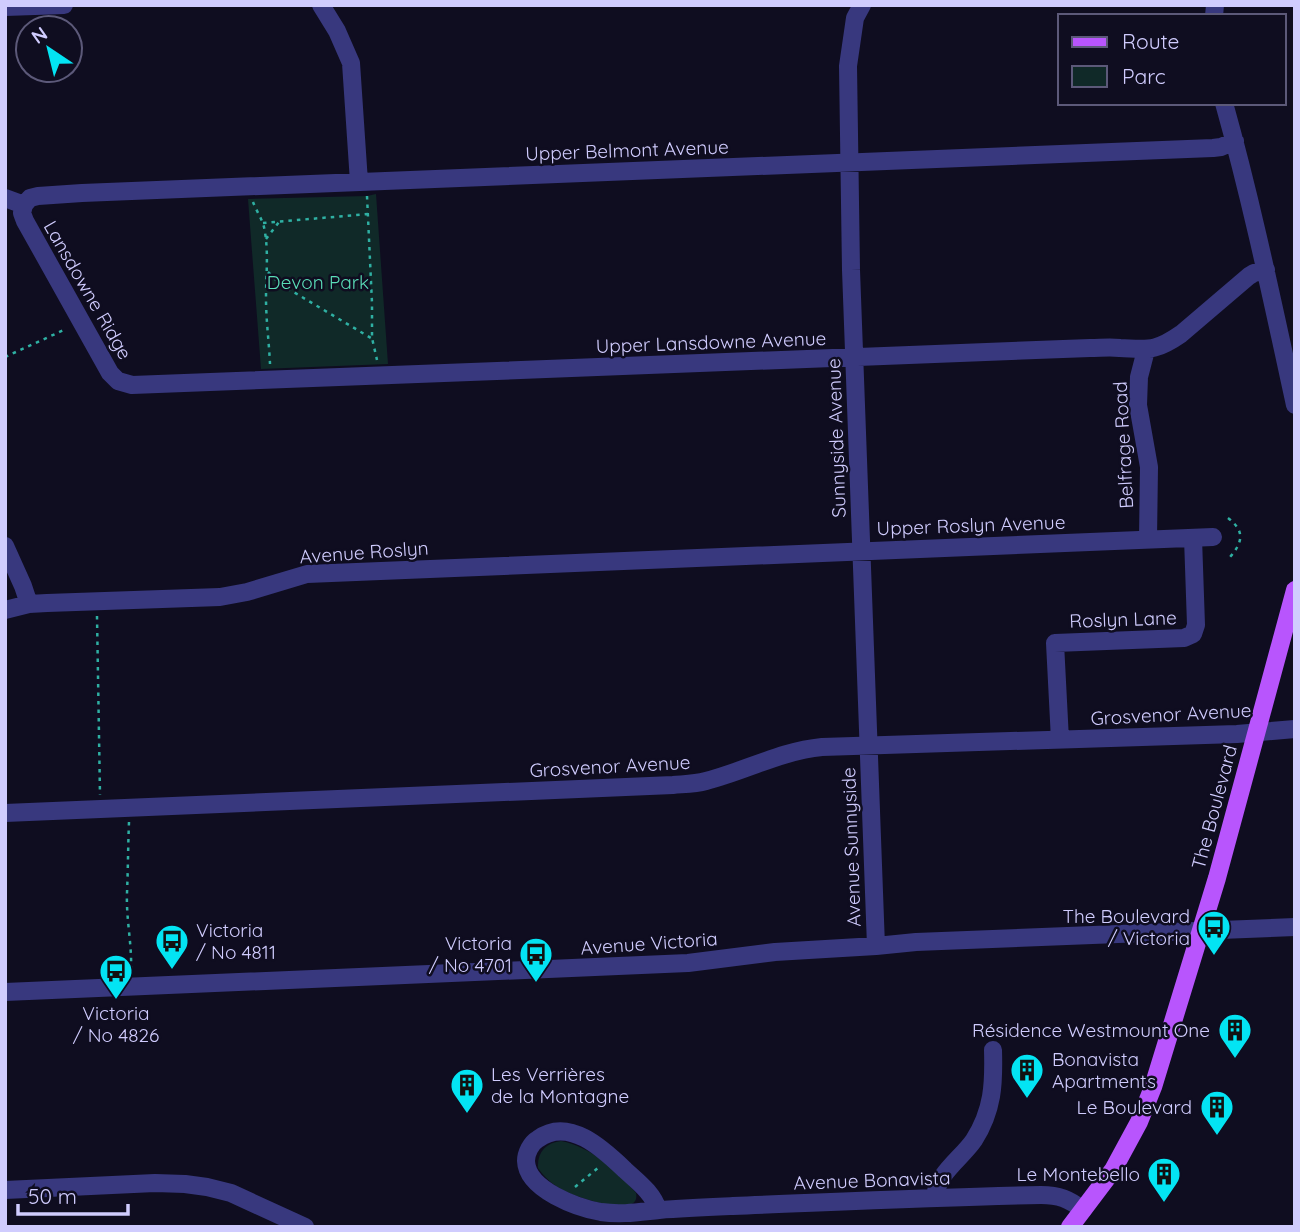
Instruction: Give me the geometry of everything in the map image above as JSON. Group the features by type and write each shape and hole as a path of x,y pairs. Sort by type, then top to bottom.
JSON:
{"main road":[{"name":"The Boulevard","path":"1070,1227 1107,1179 1132,1137 1153,1087 1201,930 1295,590"}],"street":[{"path":"5,7 64,5"},
{"path":"321,5 337,31 351,63 363,187"},
{"name":"Sunnyside Avenue","path":"862,5 855,18 848,66 851,270 868,746"},
{"path":"1225,105 1241,161 1295,405"},
{"name":"Upper Belmont Avenue","path":"24,205 30,198 38,196 82,193 363,187 1213,148 1235,141"},
{"path":"5,198 24,205"},
{"name":"Lansdowne Ridge","path":"24,205 24,221 110,373 118,381 132,385"},
{"name":"Upper Lansdowne Avenue","path":"132,385 1090,348 1146,350 1170,342 1249,276 1266,270"},
{"name":"Belfrage Road","path":"1146,350 1138,393 1140,422 1149,467 1148,539"},
{"name":"Upper Roslyn Avenue","path":"729,556 1213,537"},
{"name":"Roslyn Lane","path":"1060,740 1055,643 1157,640 1190,636 1196,625 1193,538"},
{"path":"5,546 29,604"},
{"name":"Avenue Roslyn","path":"5,610 29,604 220,597 247,592 307,573 729,556"},
{"name":"Grosvenor Avenue","path":"5,813 673,785 705,781 763,760 804,749 1237,734 1295,729"},
{"name":"Avenue Sunnyside","path":"868,746 876,946"},
{"name":"Avenue Victoria","path":"5,992 688,964 775,952 916,942 1295,927"},
{"path":"935,1198 937,1185 942,1177 972,1143 984,1120 993,1090 992,1050"},
{"name":"Avenue Bonavista","path":"658,1210 653,1198 643,1186 606,1152 584,1137 567,1132 552,1133 540,1137 530,1147 526,1161 528,1171 541,1186 566,1202 614,1213 1055,1195 1070,1200 1083,1210"},
{"path":"5,1190 185,1184 231,1193 305,1227"}],"path":[{"path":"363,187 369,214 372,338 379,366"},
{"path":"251,197 263,223 266,239 266,297 271,370"},
{"path":"263,223 369,214"},
{"path":"266,239 279,221"},
{"path":"268,272 280,284 372,338"},
{"path":"5,357 72,326"},
{"path":"1228,518 1236,525 1240,534 1238,547 1230,557"},
{"path":"97,613 100,796"},
{"path":"129,819 127,895 132,950 131,973"},
{"path":"572,1190 604,1163"}],"green space":[{"name":"Devon Park","path":"376,194 388,364 261,369 248,199"},
{"path":"561,1141 583,1148 612,1168 636,1193 635,1201 629,1205 606,1204 570,1193 552,1183 538,1168 539,1157 547,1146"}],"place":[{"name":"The Boulevard / Victoria","path":"1214,957"},
{"name":"Victoria / No 4811","path":"172,971"},
{"name":"Victoria / No 4701","path":"536,984"},
{"name":"Victoria / No 4826","path":"116,1001"},
{"name":"Résidence Westmount One","path":"1235,1060"},
{"name":"Bonavista Apartments","path":"1027,1100"},
{"name":"Les Verrières de la Montagne","path":"467,1115"},
{"name":"Le Boulevard","path":"1217,1137"},
{"name":"Le Montebello","path":"1164,1204"}]}
